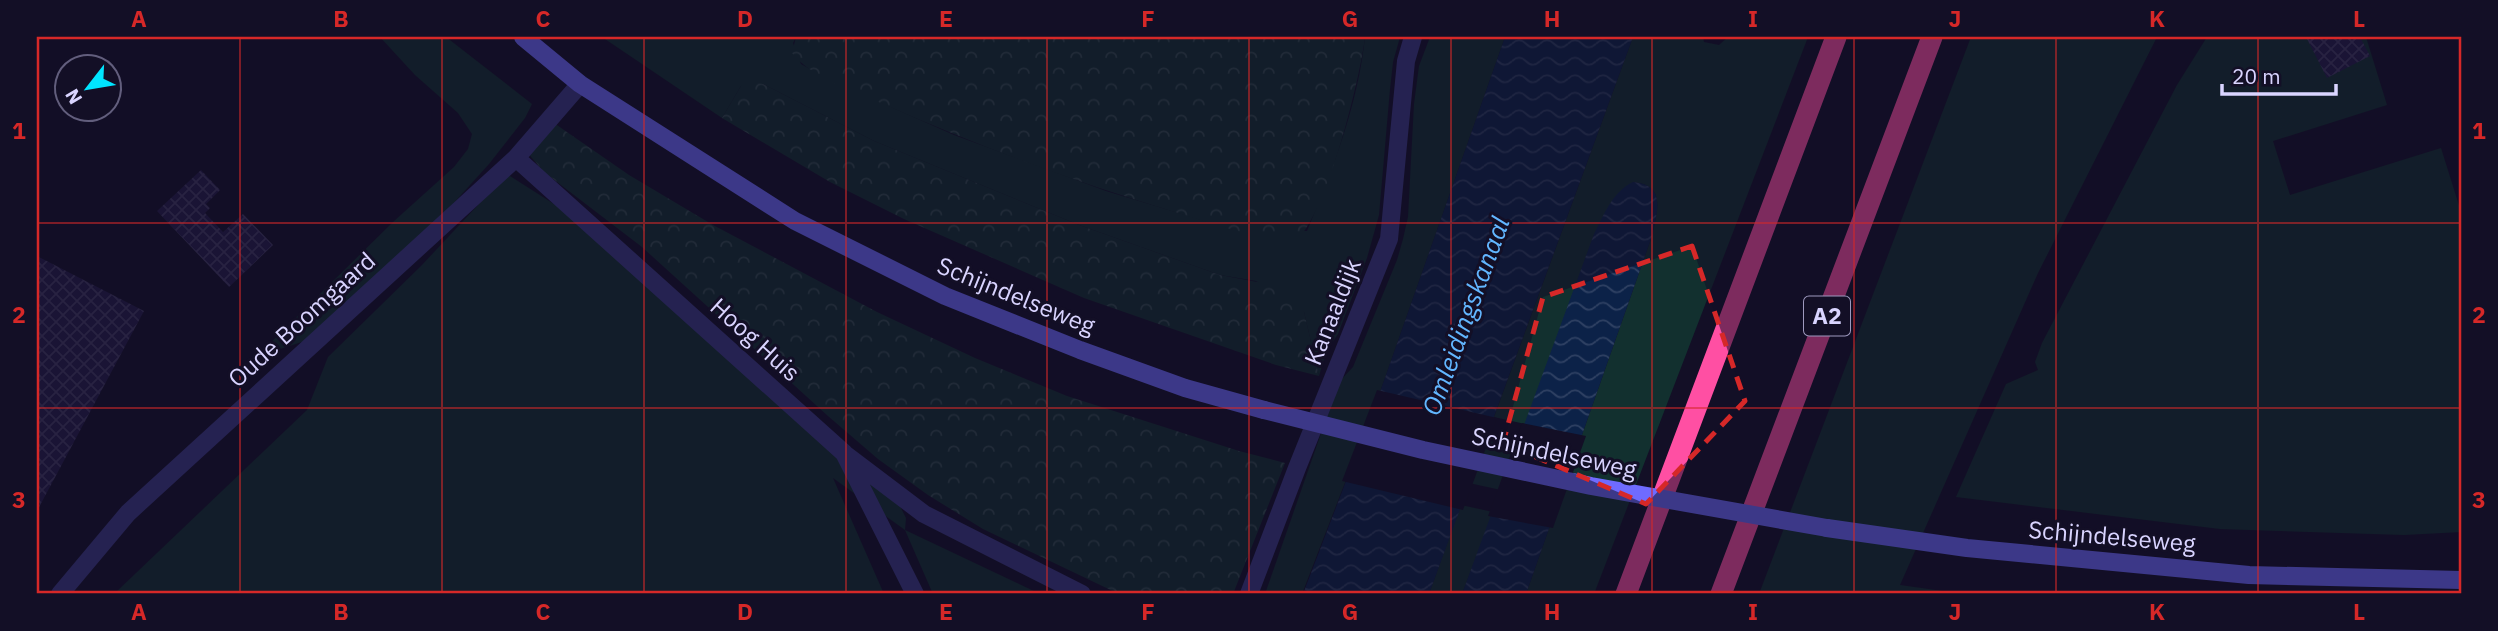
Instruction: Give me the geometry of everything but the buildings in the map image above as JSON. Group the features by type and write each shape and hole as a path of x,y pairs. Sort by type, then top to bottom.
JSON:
{"highway":[{"path":"1626,594 1836,37"},
{"name":"A2","path":"1721,594 1932,37"}],"main road":[{"name":"Schijndelseweg","path":"523,37 580,84 795,221 944,296 1185,388 1423,450 1708,509 1827,528 1967,548 2249,575 2461,580"}],"street":[{"name":"Kanaaldijk","path":"1249,594 1389,239 1406,61 1413,37"},
{"name":"Oude Boomgaard","path":"60,594 128,513 516,158 580,84"},
{"name":"Hoog Huis","path":"516,158 844,453 915,594"},
{"path":"844,453 924,514 1082,594"}],"highlighted area":[{"path":"1692,246 1745,401 1646,504 1503,443 1543,297"}],"green space":[{"path":"380,37 446,37 532,104 525,118 489,164 394,269 323,335 256,357 393,222 454,167 468,149 472,134 458,113 415,75"},
{"path":"602,37 796,37 793,43 801,64 826,78 954,135 1106,191 1235,230 1307,231 1335,160 1350,111 1365,37 1400,37 1393,62 1379,215 1367,258 1338,334 1326,352 1319,376 1304,312 1256,281 1220,275 1079,225 874,141 763,84 741,86 722,118"},
{"path":"796,37 1365,37 1349,113 1330,175 1320,203 1297,240 1252,235 1141,202 959,136 812,71 792,53"},
{"path":"1430,37 1505,37 1380,392 1302,594 1265,594 1339,382 1353,367 1397,260 1408,217 1414,104 1419,66"},
{"path":"1633,37 1703,37 1704,42 1719,45 1728,37 1808,37 1594,594 1526,594 1652,236 1657,201 1651,188 1633,182 1594,235 1525,424 1494,417"},
{"path":"1971,37 2157,37 2038,273 1900,585 1964,594 1759,594"},
{"path":"2207,37 2366,37 2387,105 2273,141 2290,195 2441,148 2461,212 2461,532 2404,535 2220,529 1956,497 2006,384 2038,370 2035,362 2042,343 2177,85"},
{"path":"749,81 763,84 874,141 1079,225 1220,275 1279,286 1297,300 1304,312 1319,376 1276,365 1084,298 904,219 830,182 722,118 741,86"},
{"path":"551,121 629,175 713,225 877,312 975,358 1067,396 1285,463 1233,594 1119,594 983,529 928,495 878,459 828,416 642,247 544,172 526,151"},
{"path":"507,174 568,213 898,502 906,518 905,530 833,478 884,594 114,594 307,410 328,357 422,265"},
{"path":"1485,440 1517,447 1501,490 1469,483"},
{"path":"1461,505 1493,512 1462,594 1429,594"},
{"path":"905,530 1040,594 933,594"}],"water":[{"name":"Omleidingskanaal","path":"1505,37 1633,37 1429,594 1303,594 1380,392"},
{"path":"1633,182 1644,184 1655,194 1657,209 1652,236 1526,594 1462,594 1594,234 1614,198"}],"pier":[{"path":"1377,390 1497,418 1463,510 1342,481"},
{"path":"1522,423 1586,436 1553,528 1488,516"}]}
